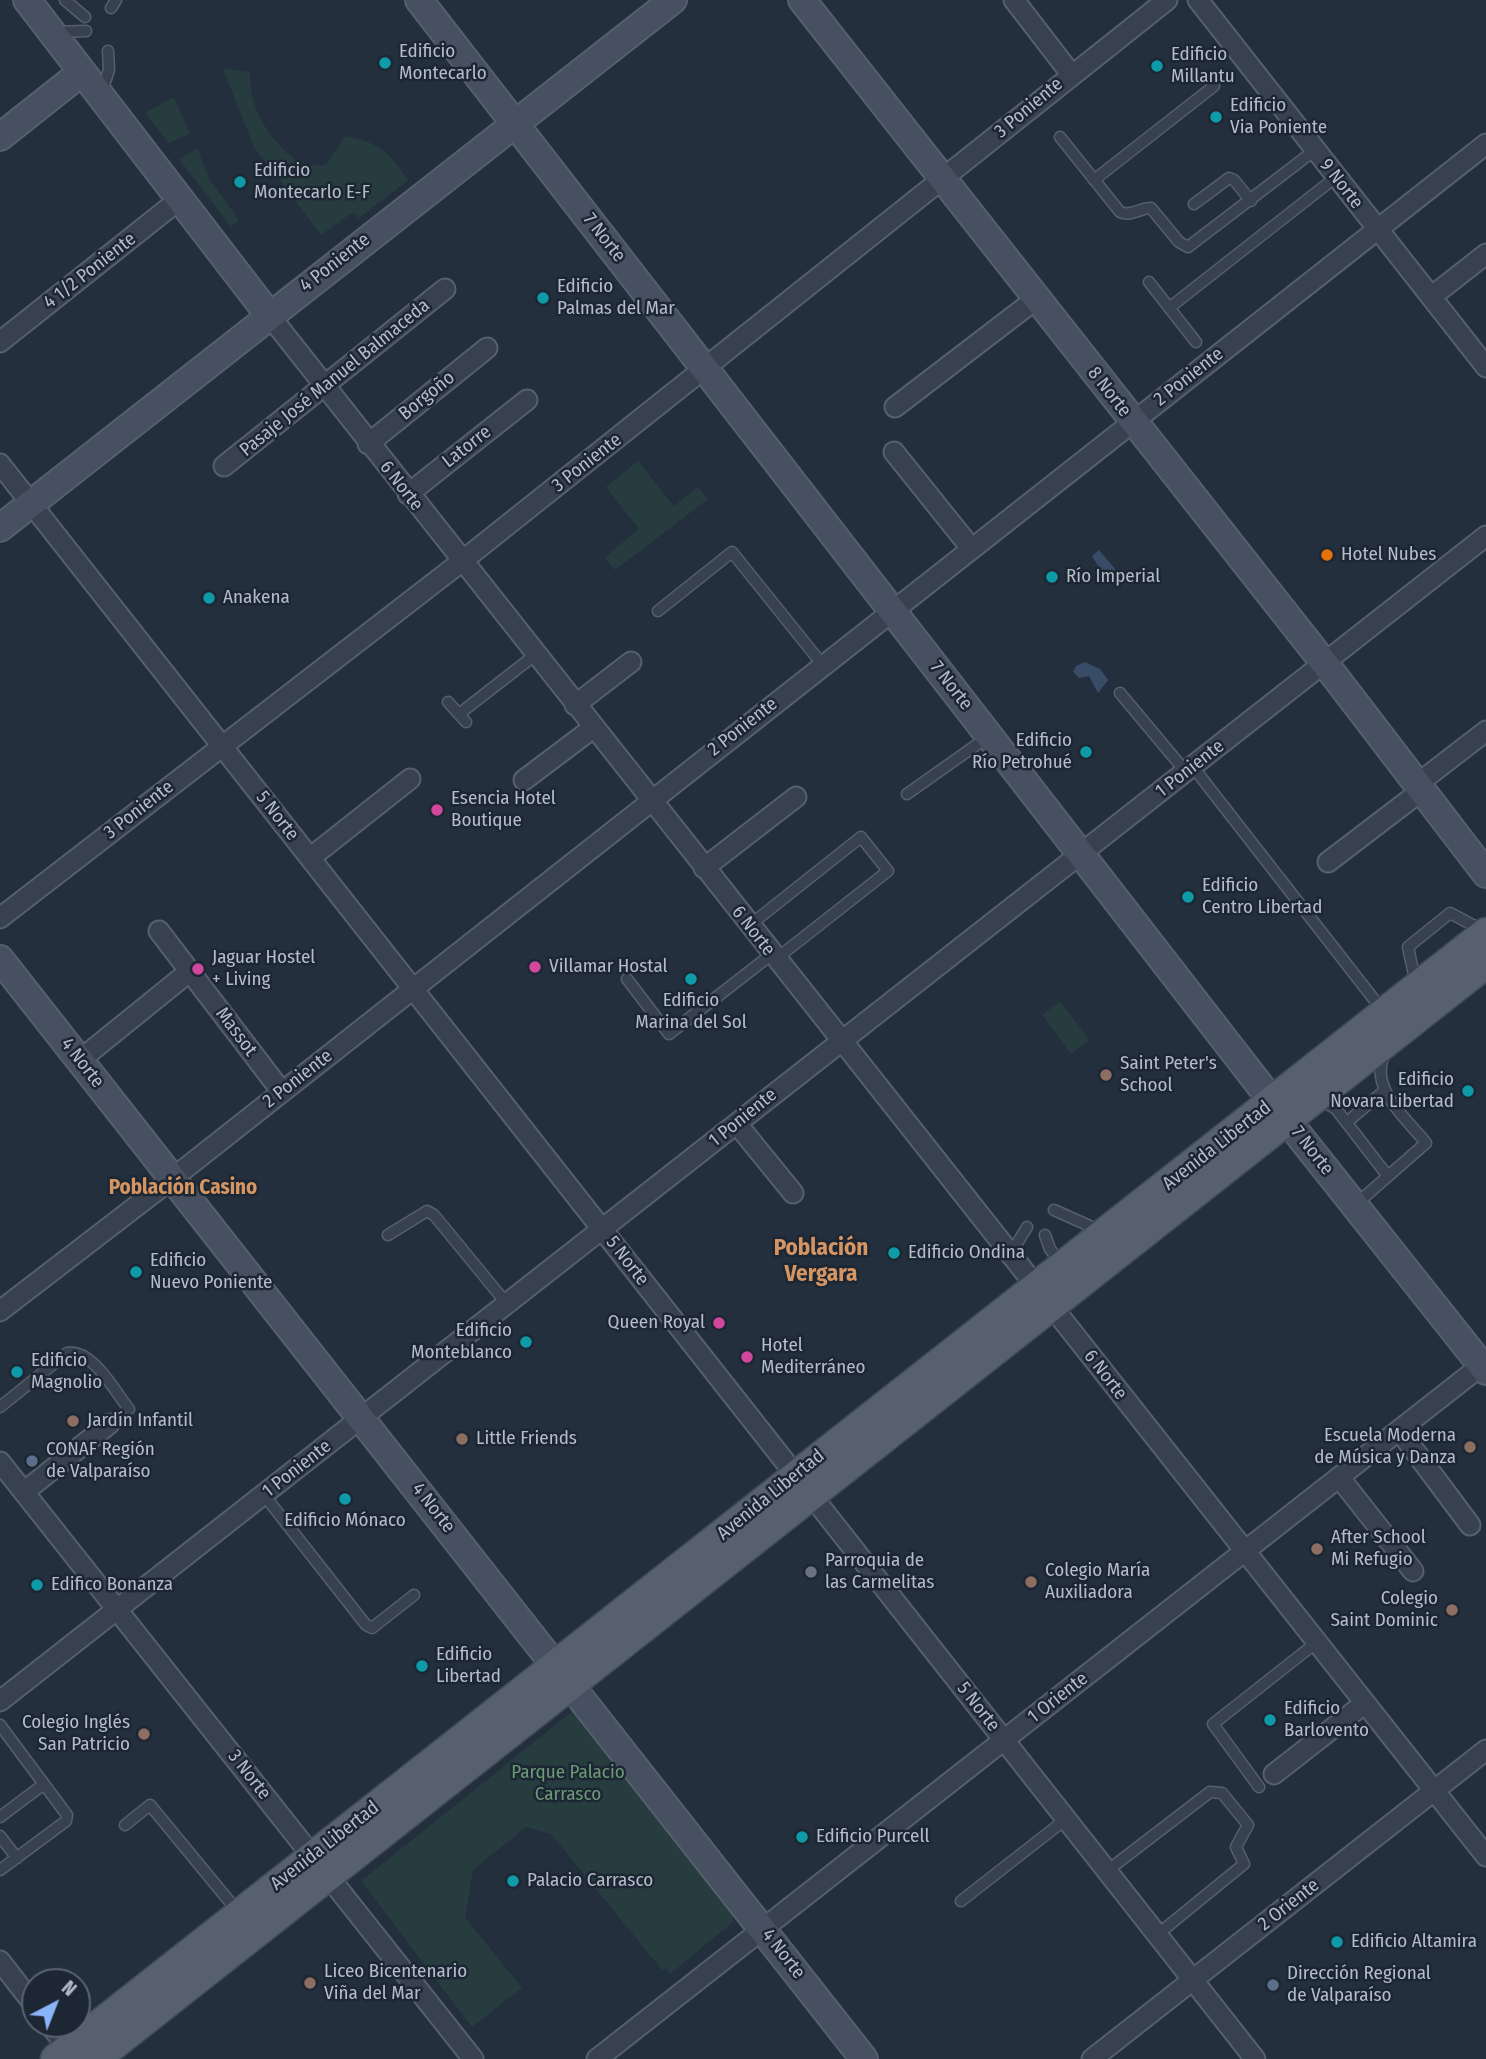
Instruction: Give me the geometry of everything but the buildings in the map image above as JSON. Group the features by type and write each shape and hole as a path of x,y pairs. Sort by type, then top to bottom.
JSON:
{"main road":[{"name":"Avenida Libertad","path":"1043,1297 1063,1267 1106,1234 1280,1111 1314,1098 1392,1023 1417,988 1486,933"},
{"name":"Avenida Libertad","path":"75,2057 1392,1023 1486,963"},
{"name":"Avenida Libertad","path":"75,2057 240,1913 320,1865"}],"street":[{"name":"6 Norte","path":"27,0 461,562 1486,1856"},
{"name":"7 Norte","path":"419,0 1280,1111 1485,1366"},
{"name":"8 Norte","path":"802,0 1325,664 1486,874"},
{"path":"1014,0 1071,74"},
{"name":"3 Poniente","path":"0,918 461,562 1167,0"},
{"name":"9 Norte","path":"1198,0 1486,366"},
{"name":"4 Poniente","path":"0,528 515,124 666,2"},
{"path":"0,137 82,72"},
{"name":"2 Poniente","path":"0,1311 173,1178 822,664 1486,144"},
{"name":"4 1/2 Poniente","path":"0,342 180,199"},
{"path":"1431,297 1486,254"},
{"name":"Pasaje José Manuel Balmaceda","path":"225,466 445,289"},
{"path":"895,407 1036,299"},
{"name":"Borgoño","path":"368,443 486,348"},
{"name":"Latorre","path":"408,494 527,400"},
{"path":"894,452 971,548"},
{"name":"5 Norte","path":"0,464 1255,2059"},
{"name":"1 Poniente","path":"0,1701 1486,536"},
{"path":"575,705 631,662"},
{"path":"524,780 593,728"},
{"path":"1328,863 1486,731"},
{"path":"310,858 410,779"},
{"path":"704,868 796,797"},
{"name":"Massot","path":"159,931 282,1092"},
{"name":"4 Norte","path":"0,958 864,2059"},
{"path":"80,1060 190,971"},
{"path":"737,1124 793,1193"},
{"name":"1 Oriente","path":"597,2059 1399,1430 1485,1366"},
{"path":"24,1492 110,1424"},
{"path":"1399,1430 1471,1525"},
{"name":"3 Norte","path":"0,1462 473,2059"},
{"path":"1339,1477 1413,1571"},
{"path":"1267,1780 1365,1703"},
{"name":"2 Oriente","path":"1092,2059 1486,1750"},
{"path":"0,1961 21,1988"},
{"path":"60,2038 75,2057"}],"lane":[{"path":"65,0 85,17"},
{"path":"52,32 86,31"},
{"path":"100,95 108,79 108,51"},
{"path":"1094,180 1213,86"},
{"path":"1060,138 1120,212 1130,214 1151,208 1188,247 1315,150"},
{"path":"1169,308 1336,177"},
{"path":"1194,204 1229,178 1234,180 1251,201"},
{"path":"1149,282 1196,342"},
{"path":"658,611 732,552 822,664"},
{"path":"448,702 462,718 535,655"},
{"path":"1120,693 1189,770 1392,1023 1381,1062 1384,1091 1426,1143 1355,1206"},
{"path":"907,794 989,736"},
{"path":"627,979 669,1034 888,871 861,838 749,925"},
{"path":"1347,1122 1384,1091"},
{"path":"1314,1098 1331,1104 1387,1175"},
{"path":"1054,1210 1106,1234"},
{"path":"388,1235 418,1214 426,1211 434,1215 507,1304"},
{"path":"1010,1255 1027,1227"},
{"path":"1045,1236 1050,1249 1063,1267"},
{"path":"0,1407 67,1353 74,1352 88,1358 130,1409"},
{"path":"264,1495 366,1625 372,1628 414,1595"},
{"path":"1267,1780 1213,1724 1317,1642"},
{"path":"0,1725 67,1815 66,1821 0,1870"},
{"path":"0,1817 44,1784"},
{"path":"1107,1871 1210,1792 1222,1793 1248,1825 1236,1847 1244,1864 1157,1935"},
{"path":"125,1825 150,1805 240,1913"},
{"path":"961,1901 1066,1819"},
{"path":"0,1836 17,1858"}],"green space":[{"path":"223,69 250,72 258,114 273,137 304,166 326,165 345,136 375,145 389,155 408,180 359,218 353,212 321,235 254,147"},
{"path":"174,97 190,134 169,143 145,113"},
{"path":"197,148 210,180 239,220 231,227 179,159"},
{"path":"638,461 674,506 698,487 708,499 615,570 605,557 639,529 606,487"},
{"path":"1060,1001 1090,1040 1071,1054 1042,1015"},
{"name":"Parque Palacio Carrasco","path":"575,1709 734,1909 733,1922 670,1974 666,1968 662,1970 551,1834 526,1827 473,1870 465,1917 522,1988 472,2027 361,1881"}],"water":[{"path":"1099,550 1116,570 1106,579 1092,556"},
{"path":"1085,662 1100,669 1108,680 1098,693 1089,676 1079,678 1073,672 1076,666"}],"place":[{"name":"Edificio Montecarlo","path":"385,63"},
{"name":"Edificio Millantu","path":"1157,66"},
{"name":"Edificio Via Poniente","path":"1216,117"},
{"name":"Edificio Montecarlo E-F","path":"240,182"},
{"name":"Edificio Palmas del Mar","path":"543,298"},
{"name":"Hotel Nubes","path":"1327,555"},
{"name":"Río Imperial","path":"1052,577"},
{"name":"Anakena","path":"209,598"},
{"name":"Edificio Río Petrohué","path":"1086,752"},
{"name":"Esencia Hotel Boutique","path":"437,810"},
{"name":"Edificio Centro Libertad","path":"1188,897"},
{"name":"Villamar Hostal","path":"535,967"},
{"name":"Jaguar Hostel + Living","path":"198,969"},
{"name":"Edificio Marina del Sol","path":"691,979"},
{"name":"Saint Peter's School","path":"1106,1075"},
{"name":"Edificio Novara Libertad","path":"1468,1091"},
{"name":"Edificio Ondina","path":"894,1253"},
{"name":"Edificio Nuevo Poniente","path":"136,1272"},
{"name":"Queen Royal","path":"719,1323"},
{"name":"Edificio Monteblanco","path":"526,1342"},
{"name":"Hotel Mediterráneo","path":"747,1357"},
{"name":"Edificio Magnolio","path":"17,1372"},
{"name":"Jardín Infantil","path":"73,1421"},
{"name":"Little Friends","path":"462,1439"},
{"name":"Escuela Moderna de Música y Danza","path":"1470,1447"},
{"name":"CONAF Región de Valparaíso","path":"32,1461"},
{"name":"Edificio Mónaco","path":"345,1499"},
{"name":"After School Mi Refugio","path":"1317,1549"},
{"name":"Parroquia de las Carmelitas","path":"811,1572"},
{"name":"Colegio María Auxiliadora","path":"1031,1582"},
{"name":"Edifico Bonanza","path":"37,1585"},
{"name":"Colegio Saint Dominic","path":"1452,1610"},
{"name":"Edificio Libertad","path":"422,1666"},
{"name":"Edificio Barlovento","path":"1270,1720"},
{"name":"Colegio Inglés San Patricio","path":"144,1734"},
{"name":"Edificio Purcell","path":"802,1837"},
{"name":"Palacio Carrasco","path":"513,1881"},
{"name":"Edificio Altamira","path":"1337,1942"},
{"name":"Liceo Bicentenario Viña del Mar","path":"310,1983"},
{"name":"Dirección Regional de Valparaíso","path":"1273,1985"}],"district":[{"name":"Población Casino","path":"183,1188"},
{"name":"Población Vergara","path":"821,1262"}]}
